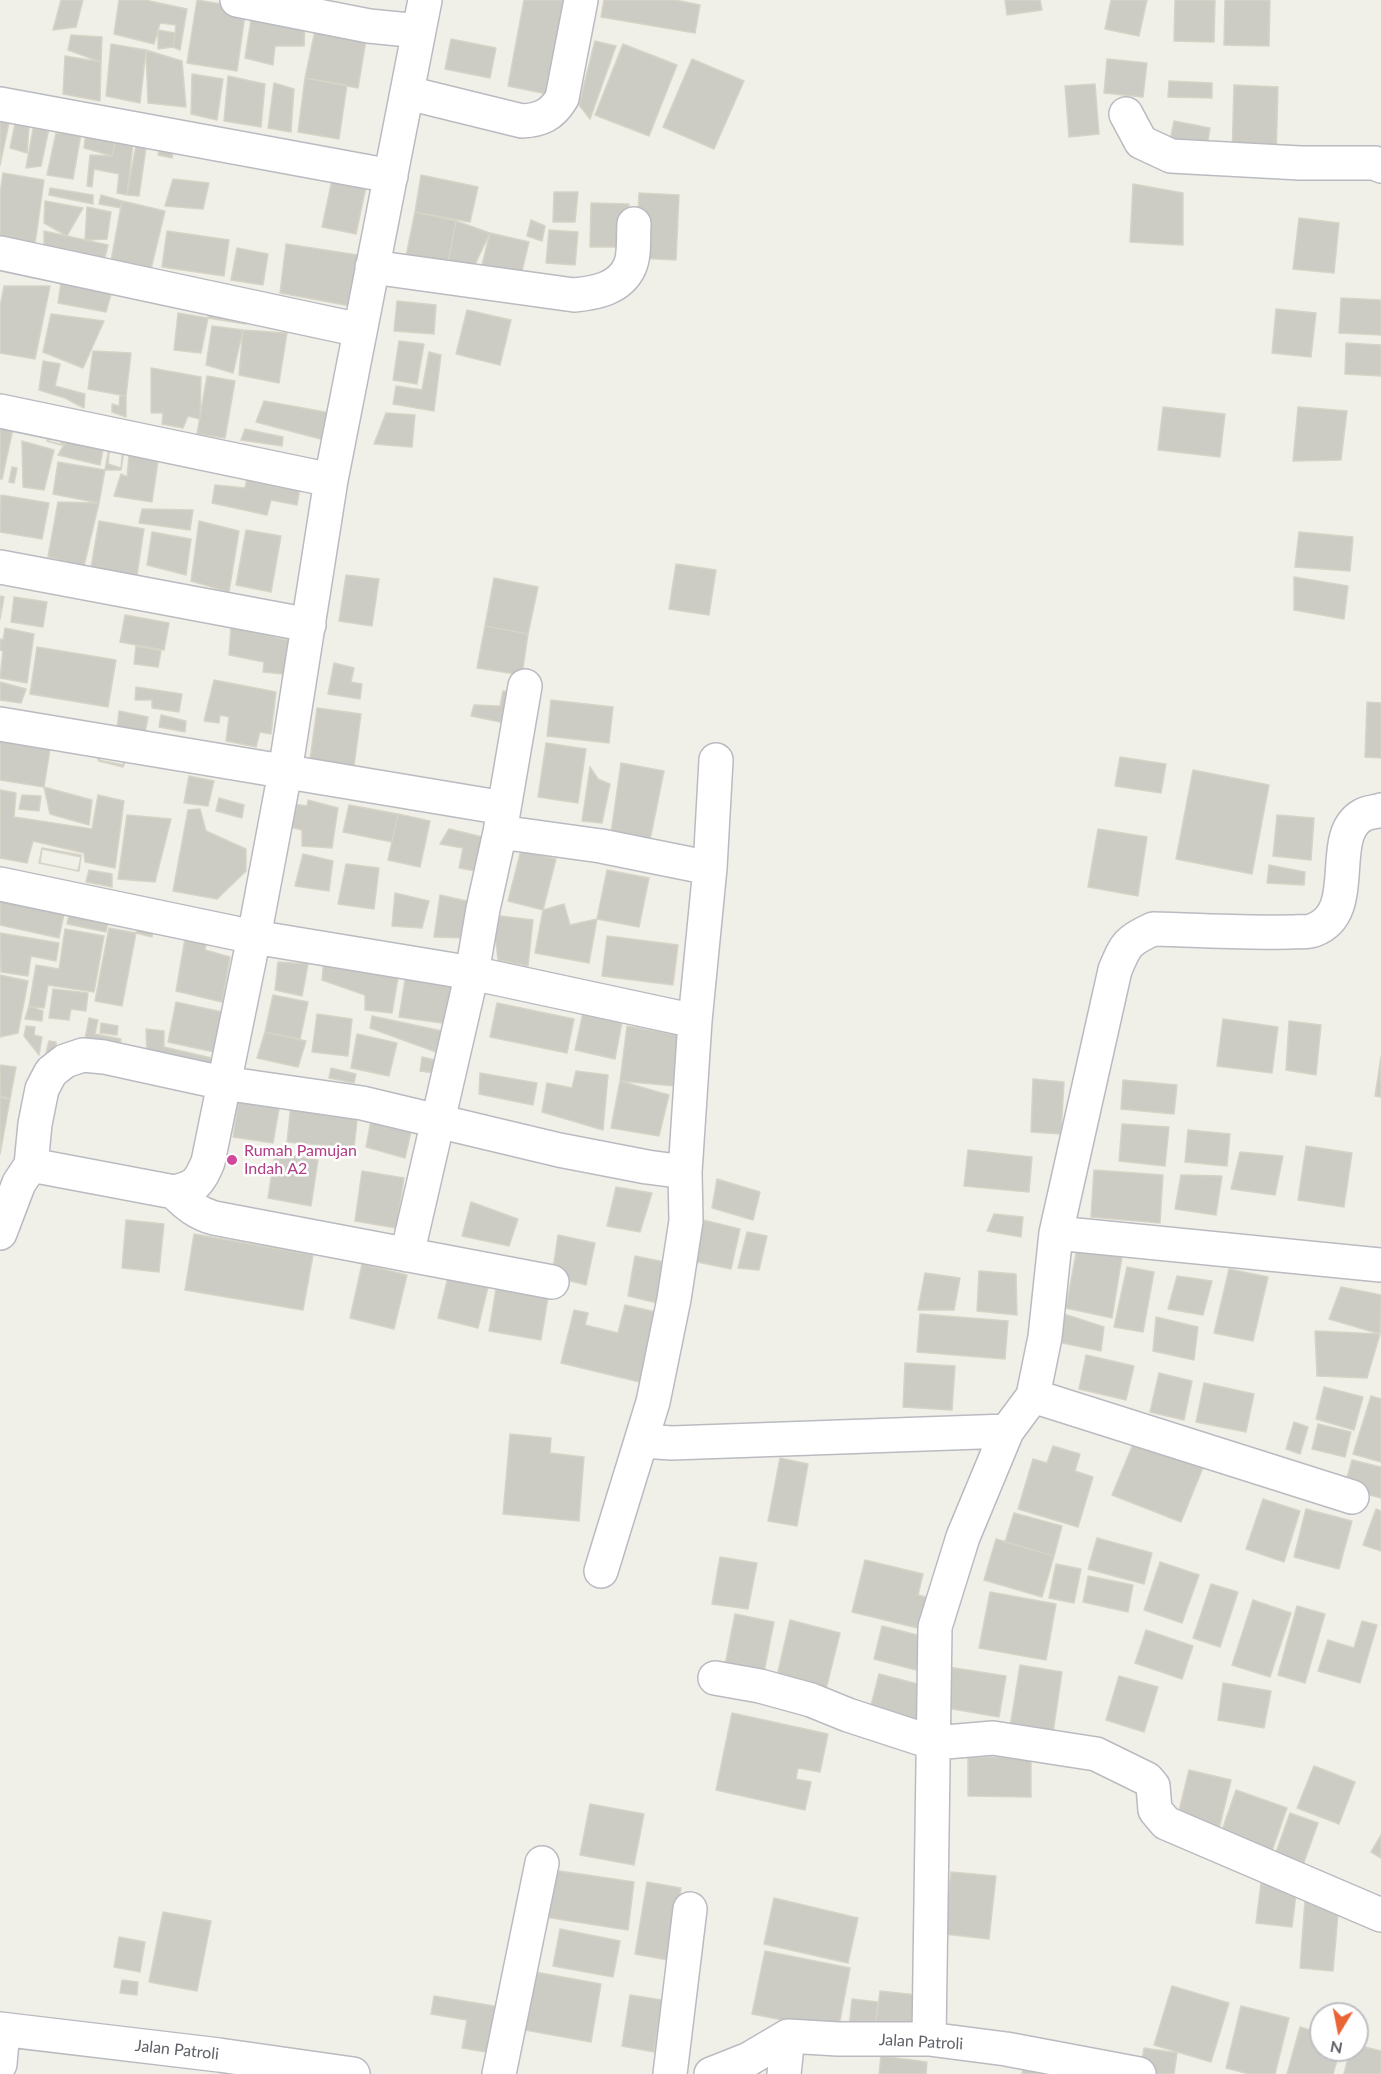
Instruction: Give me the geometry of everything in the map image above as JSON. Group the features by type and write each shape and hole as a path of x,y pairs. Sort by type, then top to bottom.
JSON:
{"street":[{"path":"31,1165 174,1192 191,1188 200,1180 208,1162 285,772 332,480 422,16 369,26 237,0"},
{"path":"408,93 522,121 536,120 549,115 562,98 581,0"},
{"path":"0,104 391,177"},
{"path":"1126,114 1140,142 1171,156 1300,163 1375,163 1381,166"},
{"path":"372,267 574,296 599,292 615,283 630,267 634,224"},
{"path":"0,253 360,330"},
{"path":"0,411 332,480"},
{"path":"0,567 309,624"},
{"path":"407,1255 472,972 502,820 525,686"},
{"path":"0,724 285,772 502,820 602,846 710,868"},
{"path":"601,1571 653,1402 674,1299 686,1221 685,1172 695,1021 710,868 716,760"},
{"path":"929,2039 935,1628 963,1536 1007,1431 1033,1396 1046,1337 1056,1233 1115,970 1125,945 1137,936 1154,929 1313,931 1330,921 1341,896 1343,857 1348,832 1362,815 1381,810"},
{"path":"0,884 254,937 472,972 695,1021"},
{"path":"0,1233 19,1183 31,1165 35,1124 42,1089 51,1072 66,1061 83,1055 104,1057 223,1083 362,1103 436,1122 625,1163 685,1172"},
{"path":"174,1192 200,1214 552,1282"},
{"path":"1056,1233 1381,1265"},
{"path":"1033,1396 1352,1497"},
{"path":"641,1441 672,1443 1007,1431"},
{"path":"715,1678 760,1686 811,1700 848,1715 934,1743 993,1738 1096,1754 1147,1779 1153,1786 1155,1810 1166,1823 1381,1915"},
{"path":"499,2074 542,1863"},
{"path":"670,2074 690,1909"},
{"path":"0,2064 2,2029"},
{"name":"Jalan Patroli","path":"2,2029 219,2055 353,2074"},
{"path":"711,2074 749,2059 788,2036"},
{"path":"784,2074 788,2036"},
{"name":"Jalan Patroli","path":"788,2036 837,2039 929,2039 1006,2049 1139,2074"}],"building":[{"path":"61,0 83,0 76,27 53,30"},
{"path":"119,0 145,0 187,9 180,50 173,47 176,25 160,23 154,44 114,34"},
{"path":"197,0 246,8 237,71 187,63"},
{"path":"524,0 570,0 552,95 508,86"},
{"path":"604,0 675,0 700,5 695,33 601,17"},
{"path":"1005,0 1040,0 1042,10 1007,15"},
{"path":"1111,0 1147,0 1139,36 1105,29"},
{"path":"1175,0 1215,0 1214,42 1174,41"},
{"path":"1225,0 1270,0 1269,46 1224,45"},
{"path":"252,13 305,21 304,46 275,46 273,65 245,58"},
{"path":"317,21 368,28 358,88 305,78"},
{"path":"158,30 175,33 173,47 158,49"},
{"path":"71,35 102,37 101,62 68,50"},
{"path":"451,39 496,48 490,78 445,69"},
{"path":"595,41 616,46 590,119 579,105"},
{"path":"111,44 146,50 140,103 106,96"},
{"path":"623,44 677,65 649,136 595,115"},
{"path":"146,50 182,61 186,107 148,103"},
{"path":"65,56 101,62 100,101 63,94"},
{"path":"692,59 744,81 714,149 663,127"},
{"path":"1107,59 1147,63 1143,97 1104,93"},
{"path":"192,74 223,79 217,120 191,114"},
{"path":"228,76 265,84 261,127 224,121"},
{"path":"305,78 347,85 339,139 298,132"},
{"path":"1169,81 1212,83 1212,98 1168,97"},
{"path":"274,83 294,89 291,132 268,128"},
{"path":"1095,84 1099,134 1069,137 1065,86"},
{"path":"1234,85 1278,87 1276,159 1232,158"},
{"path":"0,116 10,118 0,165"},
{"path":"35,118 51,119 41,166 26,168"},
{"path":"1174,121 1210,128 1205,157 1168,150"},
{"path":"15,124 29,127 27,153 10,148"},
{"path":"86,132 115,142 112,156 84,148"},
{"path":"56,133 81,134 73,179 47,175"},
{"path":"117,134 134,135 127,195 117,193 119,174 94,169 92,187 87,186 90,155 112,156"},
{"path":"162,139 175,143 172,158 158,155"},
{"path":"136,145 146,148 139,196 127,195"},
{"path":"3,173 44,180 35,244 0,238 0,194"},
{"path":"421,175 478,187 470,222 415,212"},
{"path":"173,179 209,183 203,209 165,206"},
{"path":"332,180 366,187 356,234 322,227"},
{"path":"1133,184 1183,193 1183,245 1130,242"},
{"path":"50,188 93,195 93,204 49,195"},
{"path":"554,192 578,192 575,222 553,222"},
{"path":"639,193 679,195 676,260 636,258"},
{"path":"101,195 122,201 121,208 99,204"},
{"path":"45,201 83,208 67,236 44,223"},
{"path":"122,201 165,211 151,269 111,261"},
{"path":"591,203 629,204 628,247 590,247"},
{"path":"87,207 111,212 107,239 85,240"},
{"path":"415,212 456,221 446,274 404,266"},
{"path":"1299,218 1339,223 1334,273 1293,269"},
{"path":"531,220 545,226 542,241 527,236"},
{"path":"456,221 490,233 469,277 446,274"},
{"path":"549,230 578,232 575,265 546,263"},
{"path":"44,231 108,245 104,261 44,246"},
{"path":"167,231 229,240 224,276 162,267"},
{"path":"490,233 529,242 520,279 481,269"},
{"path":"286,244 364,256 356,307 280,293"},
{"path":"237,248 268,254 263,285 231,280"},
{"path":"62,276 114,284 106,312 58,303"},
{"path":"4,286 50,286 35,359 0,353 0,307"},
{"path":"1341,298 1381,300 1381,335 1339,333"},
{"path":"397,301 436,305 434,334 394,331"},
{"path":"208,303 247,314 246,324 208,318"},
{"path":"1276,309 1316,313 1311,357 1272,353"},
{"path":"467,310 511,320 500,365 456,354"},
{"path":"178,313 208,318 201,353 174,350"},
{"path":"51,314 104,321 83,368 43,352"},
{"path":"212,326 243,330 233,373 206,365"},
{"path":"243,330 287,333 279,383 239,375"},
{"path":"399,341 424,344 417,384 393,380"},
{"path":"1346,343 1381,345 1381,376 1345,374"},
{"path":"93,351 131,353 126,396 88,389"},
{"path":"429,352 441,355 434,411 393,404 396,386 422,390"},
{"path":"43,361 60,364 55,386 85,394 84,408 65,398 39,390"},
{"path":"151,368 201,377 200,419 188,416 183,428 162,424 163,413 151,413"},
{"path":"207,376 235,381 225,438 197,434"},
{"path":"120,395 126,396 126,417 112,412 112,404 119,406"},
{"path":"264,401 336,414 328,441 256,422"},
{"path":"1163,407 1225,414 1220,457 1158,450"},
{"path":"1298,407 1347,411 1341,460 1293,461"},
{"path":"386,413 415,415 412,447 374,444"},
{"path":"0,425 13,429 2,479 0,479"},
{"path":"50,428 63,431 61,445 47,441"},
{"path":"245,429 283,437 282,446 241,440"},
{"path":"51,433 65,436 63,445 48,441"},
{"path":"71,433 106,435 100,465 58,455"},
{"path":"111,436 124,450 121,470 105,470"},
{"path":"22,441 54,450 44,490 23,487"},
{"path":"110,444 123,447 121,468 108,464"},
{"path":"129,455 158,461 152,502 114,496 121,474 127,477"},
{"path":"58,462 105,470 99,503 53,494"},
{"path":"12,467 17,468 14,483 9,482"},
{"path":"248,472 301,482 297,505 271,500 267,515 212,503 215,485 245,488"},
{"path":"1,495 49,503 42,539 0,532"},
{"path":"58,502 99,503 84,566 48,557"},
{"path":"142,509 193,510 190,530 139,523"},
{"path":"99,521 144,529 137,575 91,568"},
{"path":"199,521 239,531 229,592 191,581"},
{"path":"246,530 281,536 271,592 236,585"},
{"path":"152,532 191,539 186,575 147,565"},
{"path":"1299,532 1353,537 1350,571 1295,567"},
{"path":"676,564 716,570 709,615 669,609"},
{"path":"346,575 379,579 372,626 339,621"},
{"path":"1294,577 1348,586 1344,619 1294,610"},
{"path":"494,578 538,587 528,634 485,626"},
{"path":"0,596 4,597 0,619"},
{"path":"14,597 47,602 43,627 11,622"},
{"path":"125,615 169,623 164,650 120,642"},
{"path":"485,626 528,634 522,675 477,668"},
{"path":"231,627 291,641 283,674 263,672 264,662 229,655"},
{"path":"5,628 34,634 27,683 0,678 3,651 0,650 0,639 3,640"},
{"path":"136,646 161,651 158,667 134,664"},
{"path":"37,647 116,660 108,707 30,694"},
{"path":"334,663 354,668 351,682 362,684 360,699 328,694"},
{"path":"214,680 276,692 271,734 260,732 256,747 226,741 229,717 220,715 219,723 204,721"},
{"path":"0,682 26,689 21,703 0,700"},
{"path":"136,687 182,694 179,712 152,708 152,700 135,700"},
{"path":"503,691 520,693 515,725 471,716 474,705 500,706"},
{"path":"551,700 613,707 609,743 547,736"},
{"path":"1367,702 1381,703 1381,758 1365,757"},
{"path":"317,708 361,714 354,766 310,760"},
{"path":"119,711 148,717 145,733 117,729"},
{"path":"161,715 186,721 185,732 159,727"},
{"path":"0,741 50,749 44,787 0,780"},
{"path":"546,743 586,749 578,803 538,797"},
{"path":"101,745 127,750 124,765 98,760"},
{"path":"101,751 125,755 123,767 99,761"},
{"path":"1120,757 1166,764 1161,793 1115,786"},
{"path":"621,763 664,771 650,840 611,833"},
{"path":"590,767 598,779 610,784 602,823 582,821"},
{"path":"1193,770 1269,785 1252,874 1176,859"},
{"path":"189,776 214,781 208,806 184,803"},
{"path":"44,787 92,800 89,825 50,814"},
{"path":"0,790 16,793 14,817 92,829 98,795 124,801 115,868 85,862 84,853 33,841 27,863 0,858"},
{"path":"22,795 41,796 39,811 19,809"},
{"path":"219,798 244,805 242,818 216,811"},
{"path":"308,800 338,808 332,848 302,846 302,830 290,827 294,804 307,806"},
{"path":"349,805 398,814 392,842 343,832"},
{"path":"200,809 206,831 246,849 246,871 217,899 173,891 188,810"},
{"path":"398,814 430,821 420,867 388,860"},
{"path":"127,815 171,819 155,882 118,879"},
{"path":"1277,815 1314,818 1311,860 1273,856"},
{"path":"449,829 487,838 481,872 459,868 463,848 440,844"},
{"path":"1098,829 1147,837 1138,896 1088,887"},
{"path":"42,848 81,855 79,871 39,863"},
{"path":"42,849 81,857 78,871 40,863"},
{"path":"521,850 556,859 543,910 508,901"},
{"path":"303,854 333,861 329,891 295,886"},
{"path":"346,864 379,868 374,909 338,904"},
{"path":"1269,865 1305,872 1304,885 1267,883"},
{"path":"89,870 112,874 112,887 86,882"},
{"path":"607,870 649,878 639,927 597,919"},
{"path":"395,893 429,901 422,928 392,926"},
{"path":"440,895 471,902 468,938 434,937"},
{"path":"0,901 65,909 59,938 0,925"},
{"path":"564,904 570,925 597,919 589,963 535,953 543,910"},
{"path":"71,906 109,915 106,932 67,924"},
{"path":"493,915 533,920 528,966 498,960"},
{"path":"139,921 153,930 152,937 136,933"},
{"path":"109,928 136,933 122,1006 95,1001"},
{"path":"65,929 104,936 94,992 48,985 44,1008 29,1006 36,965 59,969"},
{"path":"0,933 59,943 56,961 31,956 28,976 1,972"},
{"path":"186,933 207,938 205,950 230,957 222,1002 176,991"},
{"path":"607,936 678,945 673,985 602,976"},
{"path":"324,959 399,972 392,1013 365,1010 365,995 322,980"},
{"path":"278,962 308,964 302,996 275,990"},
{"path":"406,974 456,982 449,1024 399,1017"},
{"path":"0,975 28,981 18,1033 0,1037"},
{"path":"53,989 88,993 86,1011 71,1009 69,1020 49,1018"},
{"path":"273,995 308,1002 300,1039 265,1032"},
{"path":"176,1002 222,1012 214,1052 168,1042"},
{"path":"497,1003 574,1019 567,1053 490,1037"},
{"path":"29,1006 43,1011 42,1021 25,1019"},
{"path":"584,1008 623,1017 615,1059 575,1050"},
{"path":"317,1014 352,1019 348,1056 312,1052"},
{"path":"372,1016 442,1031 436,1052 370,1028"},
{"path":"89,1018 98,1020 95,1034 121,1039 120,1045 85,1039"},
{"path":"1223,1019 1278,1027 1272,1073 1217,1066"},
{"path":"1289,1021 1321,1025 1316,1075 1286,1070"},
{"path":"101,1023 118,1026 117,1035 100,1033"},
{"path":"26,1026 35,1027 34,1035 42,1037 39,1055 24,1036"},
{"path":"627,1026 680,1035 675,1086 620,1081"},
{"path":"146,1029 164,1031 164,1047 216,1059 215,1067 147,1056"},
{"path":"265,1032 306,1041 298,1067 257,1058"},
{"path":"357,1034 397,1043 389,1076 351,1068"},
{"path":"49,1041 56,1042 56,1055 46,1053"},
{"path":"422,1057 443,1062 441,1074 420,1071"},
{"path":"1381,1057 1381,1097 1375,1096"},
{"path":"0,1065 16,1067 10,1099 0,1096"},
{"path":"331,1068 356,1074 354,1083 329,1078"},
{"path":"576,1071 608,1075 603,1130 542,1112 547,1083 572,1088"},
{"path":"480,1073 537,1083 533,1105 479,1094"},
{"path":"1033,1079 1064,1082 1061,1134 1031,1132"},
{"path":"1123,1080 1177,1085 1174,1114 1121,1109"},
{"path":"620,1081 669,1095 659,1136 611,1128"},
{"path":"0,1097 10,1099 0,1154"},
{"path":"239,1097 280,1103 273,1143 233,1137"},
{"path":"291,1104 358,1111 354,1148 287,1142"},
{"path":"371,1120 411,1132 405,1158 366,1147"},
{"path":"1122,1124 1169,1127 1165,1166 1119,1161"},
{"path":"1188,1130 1230,1134 1227,1166 1185,1162"},
{"path":"1306,1146 1352,1153 1344,1207 1298,1200"},
{"path":"968,1150 1032,1157 1029,1192 964,1186"},
{"path":"275,1152 318,1160 311,1206 268,1198"},
{"path":"1240,1152 1283,1156 1275,1195 1231,1189"},
{"path":"1094,1170 1163,1175 1160,1223 1091,1217"},
{"path":"362,1171 404,1178 396,1228 355,1221"},
{"path":"1181,1175 1222,1176 1216,1215 1175,1209"},
{"path":"717,1179 760,1192 753,1220 712,1208"},
{"path":"616,1187 652,1193 640,1232 607,1226"},
{"path":"471,1202 518,1219 509,1246 462,1236"},
{"path":"994,1214 1023,1217 1021,1237 987,1231"},
{"path":"126,1220 164,1224 159,1272 122,1268"},
{"path":"703,1220 740,1229 731,1269 688,1260"},
{"path":"747,1232 767,1236 759,1270 738,1268"},
{"path":"194,1234 313,1255 303,1310 185,1290"},
{"path":"558,1235 595,1243 586,1285 552,1276"},
{"path":"1077,1248 1122,1257 1112,1318 1066,1308"},
{"path":"635,1256 674,1264 666,1305 628,1296"},
{"path":"362,1264 407,1275 394,1329 350,1318"},
{"path":"1127,1267 1154,1272 1143,1332 1114,1327"},
{"path":"1229,1269 1268,1277 1253,1341 1214,1333"},
{"path":"979,1271 1016,1274 1017,1315 977,1311"},
{"path":"449,1273 489,1283 478,1328 438,1318"},
{"path":"925,1273 960,1278 954,1310 918,1310"},
{"path":"1177,1276 1212,1281 1203,1315 1168,1309"},
{"path":"1341,1287 1381,1295 1380,1334 1329,1319"},
{"path":"496,1289 548,1297 541,1340 489,1331"},
{"path":"625,1305 669,1315 652,1385 561,1363 574,1310 588,1313 585,1325 618,1333"},
{"path":"1061,1313 1104,1327 1101,1351 1053,1341"},
{"path":"920,1314 1008,1321 1005,1359 917,1352"},
{"path":"1156,1317 1198,1327 1194,1360 1153,1351"},
{"path":"1315,1331 1380,1334 1367,1378 1317,1376"},
{"path":"1086,1355 1134,1366 1126,1400 1079,1389"},
{"path":"905,1363 955,1366 952,1410 903,1407"},
{"path":"1159,1373 1192,1381 1184,1420 1150,1412"},
{"path":"1204,1383 1254,1394 1246,1432 1196,1422"},
{"path":"1324,1387 1363,1397 1354,1430 1316,1419"},
{"path":"1371,1396 1381,1399 1381,1462 1353,1454"},
{"path":"1294,1422 1308,1427 1300,1454 1286,1449"},
{"path":"1318,1424 1351,1432 1345,1457 1312,1449"},
{"path":"510,1434 551,1438 550,1453 584,1457 579,1521 503,1514"},
{"path":"1136,1437 1204,1465 1181,1522 1112,1495"},
{"path":"1053,1446 1080,1454 1075,1471 1093,1477 1078,1527 1018,1509 1033,1459 1047,1463"},
{"path":"780,1458 808,1464 797,1526 768,1521"},
{"path":"1352,1460 1381,1467 1381,1498 1344,1488"},
{"path":"1263,1499 1300,1511 1284,1562 1246,1549"},
{"path":"1306,1509 1352,1521 1339,1569 1294,1557"},
{"path":"1376,1509 1381,1511 1381,1551 1363,1545"},
{"path":"1014,1513 1062,1526 1054,1556 1005,1542"},
{"path":"1097,1538 1152,1553 1144,1584 1088,1569"},
{"path":"996,1539 1054,1556 1042,1597 984,1580"},
{"path":"720,1557 757,1563 748,1609 712,1604"},
{"path":"865,1560 923,1574 918,1595 938,1600 930,1631 852,1612"},
{"path":"1160,1562 1199,1575 1182,1623 1144,1610"},
{"path":"1056,1564 1081,1569 1074,1603 1049,1598"},
{"path":"1088,1576 1133,1585 1128,1612 1083,1602"},
{"path":"1211,1584 1238,1592 1220,1647 1193,1638"},
{"path":"990,1592 1056,1604 1046,1660 979,1648"},
{"path":"1253,1600 1291,1613 1270,1677 1232,1665"},
{"path":"1297,1606 1325,1614 1305,1683 1278,1675"},
{"path":"735,1614 774,1622 764,1672 725,1665"},
{"path":"790,1620 840,1633 826,1689 777,1676"},
{"path":"1362,1621 1377,1625 1360,1683 1318,1671 1328,1640 1354,1648"},
{"path":"882,1626 925,1637 916,1670 874,1659"},
{"path":"1146,1630 1193,1646 1182,1679 1135,1663"},
{"path":"1020,1665 1062,1672 1053,1733 1010,1727"},
{"path":"948,1667 1006,1676 999,1717 941,1707"},
{"path":"879,1674 933,1688 924,1726 869,1713"},
{"path":"1119,1676 1158,1687 1144,1732 1106,1720"},
{"path":"1223,1683 1271,1691 1264,1728 1218,1720"},
{"path":"732,1713 828,1734 820,1772 798,1768 796,1779 811,1782 805,1810 716,1790"},
{"path":"968,1757 1031,1757 1031,1797 968,1796"},
{"path":"1314,1766 1355,1782 1339,1824 1297,1808"},
{"path":"1189,1770 1231,1780 1218,1833 1176,1823"},
{"path":"1236,1790 1287,1808 1271,1854 1220,1836"},
{"path":"590,1804 644,1814 634,1865 580,1855"},
{"path":"1290,1813 1318,1823 1303,1865 1275,1855"},
{"path":"1381,1835 1381,1858 1371,1852"},
{"path":"553,1870 634,1882 628,1930 545,1917"},
{"path":"951,1872 996,1876 989,1939 944,1934"},
{"path":"647,1882 681,1888 668,1960 635,1954"},
{"path":"1261,1883 1297,1887 1292,1927 1256,1923"},
{"path":"774,1898 858,1918 848,1963 764,1944"},
{"path":"1305,1900 1339,1903 1333,1971 1300,1968"},
{"path":"163,1912 211,1921 197,1991 149,1982"},
{"path":"560,1929 620,1941 613,1977 553,1966"},
{"path":"119,1937 145,1942 140,1972 114,1967"},
{"path":"765,1951 850,1968 838,2031 752,2014"},
{"path":"524,1970 601,1984 591,2042 514,2028"},
{"path":"122,1980 138,1982 137,1995 120,1993"},
{"path":"1172,1986 1229,2003 1211,2062 1154,2045"},
{"path":"880,1991 926,1996 922,2035 875,2030"},
{"path":"630,1995 662,2000 654,2052 622,2046"},
{"path":"434,1996 506,2008 498,2054 462,2048 467,2020 431,2014"},
{"path":"852,1999 878,2002 875,2030 849,2027"},
{"path":"1241,2006 1289,2018 1275,2074 1249,2074 1226,2068"},
{"path":"1300,2027 1309,2030 1309,2062 1336,2062 1333,2074 1287,2074"},
{"path":"1144,2048 1177,2053 1174,2074 1140,2074"},
{"path":"1369,2048 1381,2051 1381,2074 1344,2074 1347,2062 1369,2062"},
{"path":"881,2056 927,2062 926,2074 879,2074"},
{"path":"1024,2066 1050,2074 1022,2074"}],"place":[{"name":"Rumah Pamujan Indah A2","path":"232,1160"}]}
